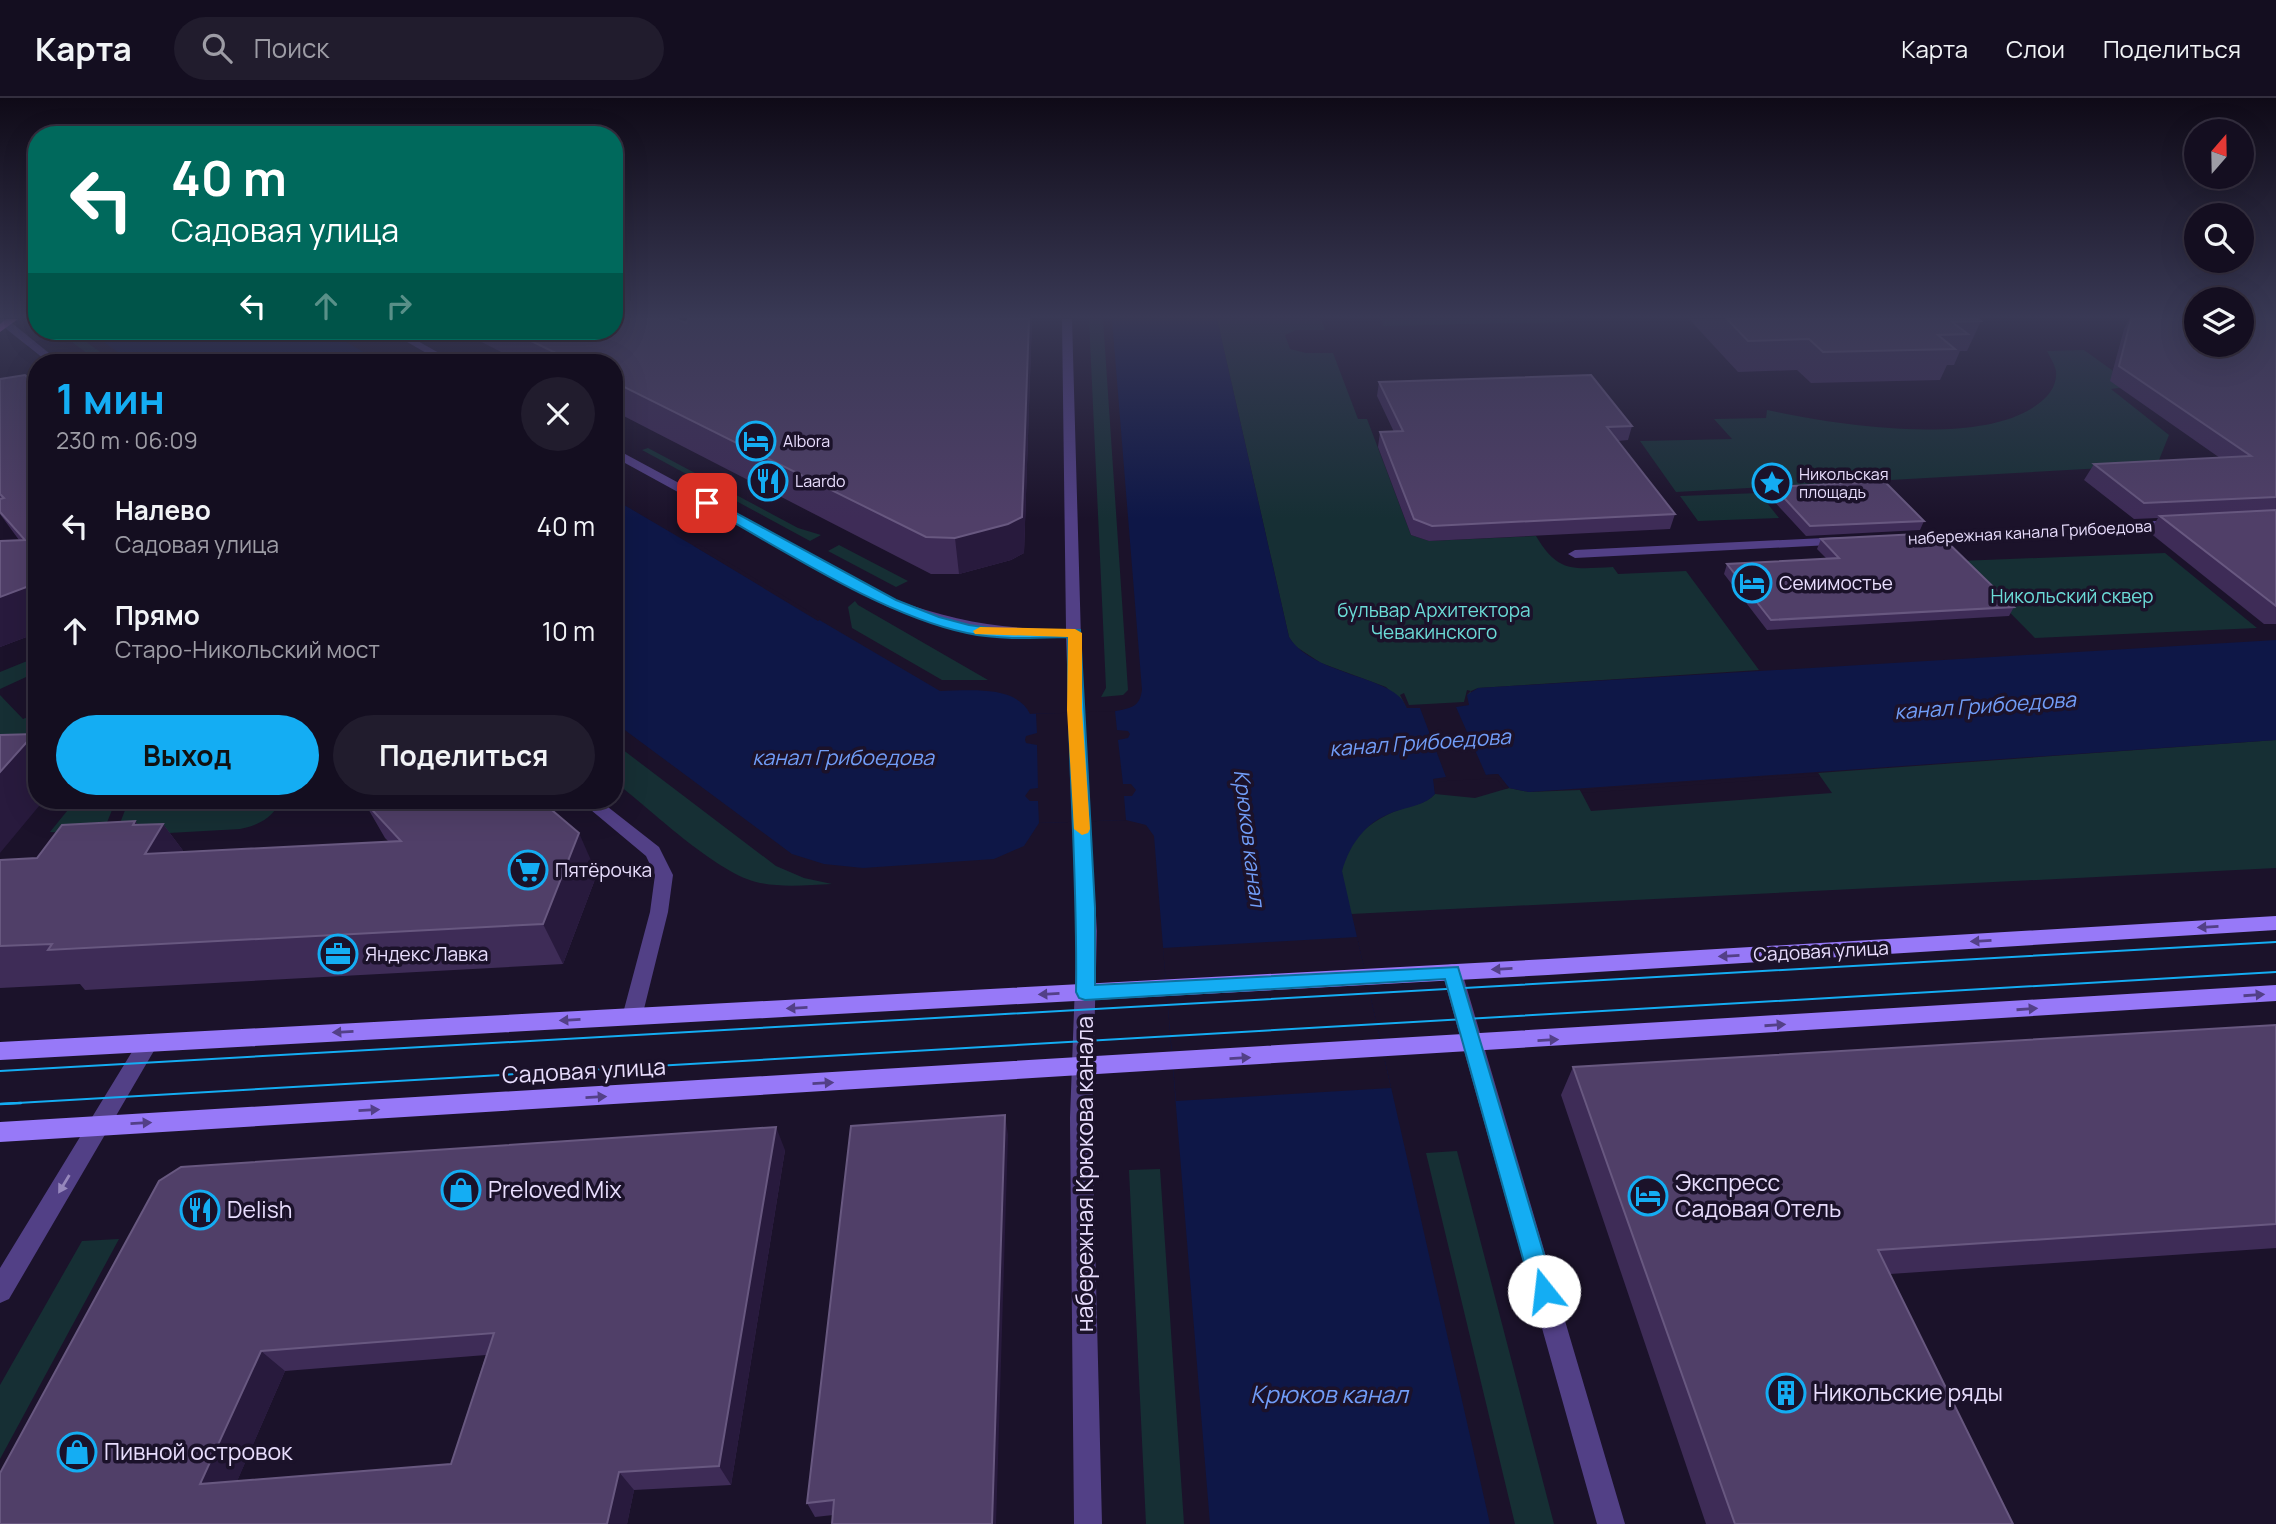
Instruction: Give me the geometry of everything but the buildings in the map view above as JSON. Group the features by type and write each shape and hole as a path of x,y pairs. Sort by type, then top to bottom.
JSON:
{"street":[{"path":"623,457 891,603 968,629 1004,634 1075,633 1069,386"},
{"name":"набережная канала Грибоедова","path":"1900,538 2192,524"},
{"path":"1575,554 1858,540"},
{"name":"набережная Крюкова канала","path":"1075,633 1075,710 1086,917 1083,1068 1088,1524"},
{"path":"599,809 653,852 664,875 659,912 632,1017"},
{"name":"Садовая улица","path":"1085,992 2276,923"},
{"path":"1451,972 1611,1524"},
{"path":"0,1051 1085,992"},
{"path":"1472,1044 2276,993"},
{"path":"0,1291 148,1043"},
{"name":"Садовая улица","path":"0,1132 1472,1044"}],"green space":[{"path":"1092,386 1107,386 1128,690 1123,695 1101,697 1106,688"},
{"name":"бульвар Архитектора Чевакинского","path":"1232,386 1345,386 1358,419 1367,419 1411,535 1429,541 1536,536 1552,557 1567,566 1613,567 1618,574 1686,571 1759,670 1478,688 1471,691 1469,705 1407,708 1386,687 1321,663 1295,646 1289,637"},
{"path":"2053,386 2133,386 2111,389 2169,435 2157,465 1676,492 1640,441 1732,439 1714,419 1766,418 1767,410 1870,427 1951,429 1988,424 2019,415 2049,393"},
{"path":"648,448 798,528 821,535 810,541 642,450"},
{"path":"1759,493 1779,518 1698,521 1680,496"},
{"path":"839,545 908,581 896,587 828,551"},
{"name":"Никольский сквер","path":"2165,553 2257,628 2035,638 1959,561"},
{"path":"855,601 988,680 942,680 852,628 848,607"},
{"path":"28,661 28,676 0,689 0,672"},
{"path":"0,695 23,719 28,717 28,762 0,750"},
{"path":"2276,740 2276,868 1351,914 1343,883 1343,861 1360,834 1377,820 1422,803 1435,794 1475,798 1509,788 1529,792 1580,790 1591,811 1832,793 1818,773"},
{"path":"623,750 776,866 804,878 832,884 794,886 756,882 721,866 623,788"},
{"path":"69,809 112,809 102,835 50,832"},
{"path":"126,809 276,809 262,821 240,829 115,836"},
{"path":"1457,1151 1554,1524 1515,1524 1426,1153"},
{"path":"1160,1169 1184,1524 1146,1524 1129,1170"},
{"path":"119,1239 0,1459 0,1385 82,1241"}],"water":[{"path":"1117,386 1232,386 1289,637 1301,650 1316,660 1387,689 1400,697 1407,708 1468,705 1467,695 1478,688 2276,640 2276,740 1529,792 1509,788 1498,774 1434,779 1435,794 1428,800 1389,814 1370,825 1350,850 1342,871 1490,1524 1210,1524 1154,836 1146,825 1126,820 1039,823 1024,846 994,859 863,868 824,864 792,854 623,729 623,504 940,691 977,690 1002,694 1023,704 1030,714 1100,713 1126,709 1135,705 1142,690"}],"pier":[{"path":"698,544 821,619 818,621 694,546"},
{"path":"1467,690 1471,691 1467,695 1469,705 1456,707 1486,775 1498,774 1509,788 1505,789 1496,778 1447,781 1438,782 1438,794 1435,794 1433,779 1446,777 1420,708 1407,708 1400,695 1404,693 1409,705 1464,702"},
{"path":"1115,711 1117,730 1128,731 1130,734 1128,738 1118,740 1123,784 1131,784 1136,790 1132,796 1124,796 1126,820 1039,823 1038,801 1030,801 1025,796 1030,789 1038,788 1037,745 1026,743 1025,740 1026,736 1037,733 1036,714"},
{"path":"1818,773 1820,776 1582,793 1580,790"},
{"path":"1357,937 1391,1088 1176,1101 1163,948"}],"tram line":[{"path":"0,1071 2276,942"},
{"path":"21,1103 0,1104 2276,972"}],"slow traffic":[{"path":"980,631 1004,634 1075,633 1075,710 1082,829"}],"place":[{"name":"Albora","path":"756,441"},
{"name":"Laardo","path":"768,481"},
{"name":"Никольская площадь","path":"1772,483"},
{"name":"Семимостье","path":"1752,583"},
{"name":"Пятёрочка","path":"528,870"},
{"name":"Яндекс Лавка","path":"338,954"},
{"name":"Preloved Mix","path":"461,1190"},
{"name":"Экспресс Садовая Отель","path":"1648,1196"},
{"name":"Delish","path":"200,1210"},
{"name":"Никольские ряды","path":"1786,1393"},
{"name":"Пивной островок","path":"77,1452"}],"route":[{"path":"707,503 891,603 934,620 968,629 1004,634 1075,633 1075,710 1087,931 1085,992 1451,972 1544,1291"}],"water label":[{"name":"канал Грибоедова","path":"1985,706"},
{"name":"канал Грибоедова","path":"1420,743"},
{"name":"канал Грибоедова","path":"843,758"},
{"name":"Крюков канал","path":"1249,838"},
{"name":"Крюков канал","path":"1329,1395"}]}
